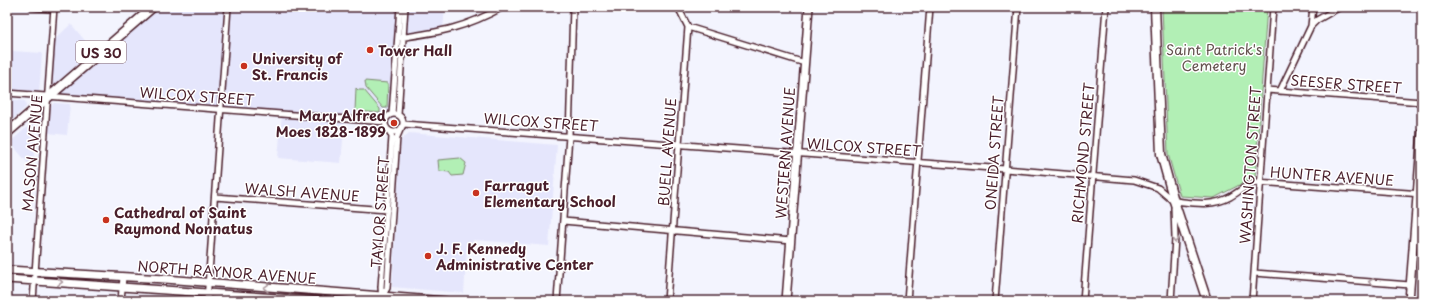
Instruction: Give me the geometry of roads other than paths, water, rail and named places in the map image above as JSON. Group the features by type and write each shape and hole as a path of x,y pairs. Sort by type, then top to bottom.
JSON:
{"main road":[{"name":"US 30","path":"7,134 153,7"},
{"name":"WESTERN AVENUE","path":"786,301 809,7"},
{"path":"1154,7 1161,154 1174,201 1208,301"},
{"path":"1409,301 1420,194 1422,131"},
{"name":"NORTH RAYNOR AVENUE","path":"7,270 209,283 382,299 445,301"},
{"name":"NORTH RAYNOR AVENUE","path":"7,279 320,301"}],"street":[{"path":"32,7 54,8"},
{"path":"207,301 228,7"},
{"path":"400,7 401,38"},
{"path":"395,115 405,7"},
{"path":"401,38 464,26 503,7"},
{"path":"557,301 569,136 574,7"},
{"name":"BUELL AVENUE","path":"667,301 688,28 678,7"},
{"path":"907,301 930,7"},
{"name":"ONEIDA STREET","path":"995,301 1018,7"},
{"name":"RICHMOND STREET","path":"1083,301 1106,7"},
{"name":"WASHINGTON STREET","path":"1252,301 1273,7"},
{"path":"1280,91 1311,26 1313,7"},
{"path":"1311,26 1317,20 1340,7"},
{"name":"MASON AVENUE","path":"33,301 46,114 49,97 54,8"},
{"path":"688,28 804,63"},
{"name":"SEESER STREET","path":"1267,90 1422,102"},
{"name":"WILCOX STREET","path":"7,93 385,122"},
{"path":"395,115 402,119 403,124 400,130 395,132 390,131 385,122 387,117 395,115"},
{"name":"WILCOX STREET","path":"403,124 680,144 1093,177 1146,183 1158,188 1174,201"},
{"name":"TAYLOR STREET","path":"382,299 387,288 397,137 400,130"},
{"name":"TAYLOR STREET","path":"382,299 381,287 392,137 390,131"},
{"name":"HUNTER AVENUE","path":"1174,201 1205,204 1218,202 1230,197 1251,183 1261,182 1420,194"},
{"name":"WALSH AVENUE","path":"215,197 387,210"},
{"path":"1171,301 1175,238 1174,201"},
{"path":"563,221 673,232 791,241"},
{"path":"1254,273 1410,285"},
{"path":"121,301 123,278"}],"place":[{"name":"Tower Hall","path":"370,50"},
{"name":"University of St. Francis","path":"244,66"},
{"name":"Mary Alfred Moes 1828-1899","path":"394,123"},
{"name":"Farragut Elementary School","path":"476,193"},
{"name":"Cathedral of Saint Raymond Nonnatus","path":"106,220"},
{"name":"J. F. Kennedy Administrative Center","path":"428,256"}],"park label":[{"name":"Saint Patrick's Cemetery","path":"1214,58"}]}
